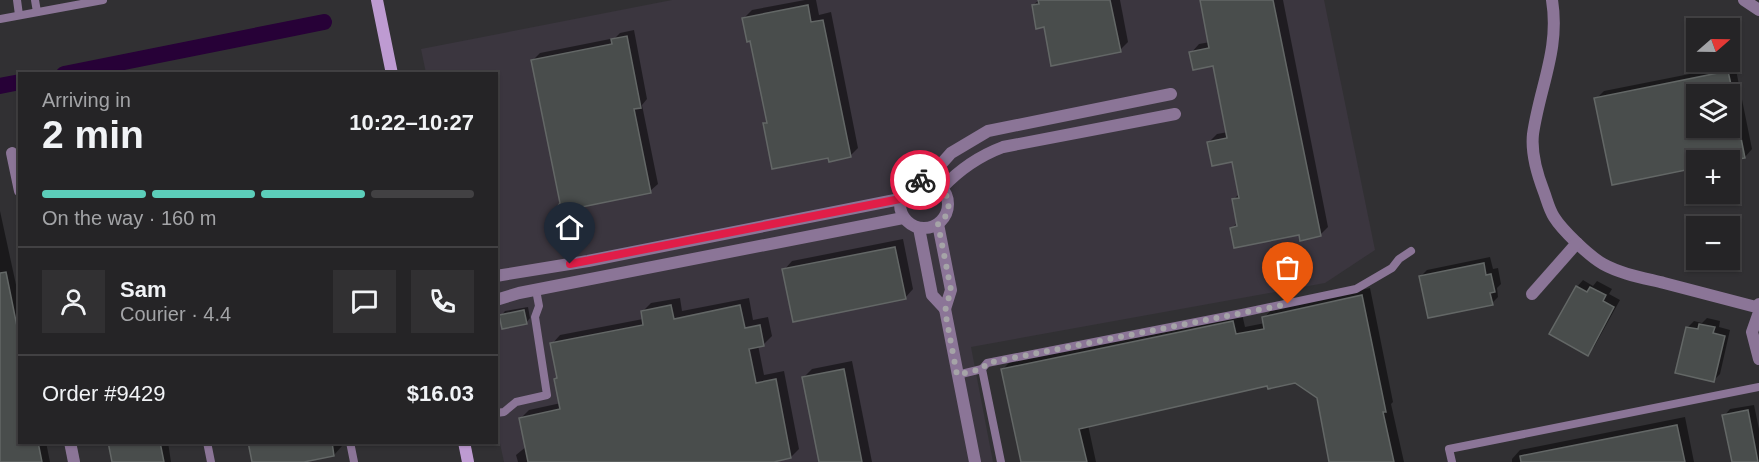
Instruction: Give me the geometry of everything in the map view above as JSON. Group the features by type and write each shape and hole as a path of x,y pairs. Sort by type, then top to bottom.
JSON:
{"main road":[{"path":"377,0 392,72"},
{"path":"464,444 468,462"}],"street":[{"path":"1552,0 1555,18 1552,55 1537,109 1533,138 1541,184 1554,217 1577,243 1602,264 1634,276 1758,311 1752,332 1759,359"},
{"path":"1743,0 1759,10"},
{"path":"927,180 951,153 987,131 1171,94"},
{"path":"1126,104 1131,123"},
{"path":"942,188 957,172 990,152 1003,147 1175,114"},
{"path":"999,129 1003,147"},
{"path":"10,154 18,184"},
{"path":"947,159 957,172"},
{"path":"927,180 942,188 947,198 948,209 945,217 938,224 930,228 919,228 903,218 900,199 903,190 908,185 927,180"},
{"path":"498,276 588,261 900,199"},
{"path":"812,217 815,235"},
{"path":"498,300 536,290 903,218"},
{"path":"938,224 951,290 945,309 975,462"},
{"path":"758,227 762,246"},
{"path":"919,228 932,295 945,309"},
{"path":"722,234 725,253"},
{"path":"1532,294 1577,243"},
{"path":"630,252 634,271"},
{"path":"588,261 592,280"},
{"path":"532,270 536,290"},
{"path":"70,444 74,462"}],"lane":[{"path":"17,0 20,15"},
{"path":"35,0 37,12"},
{"path":"0,19 103,0"},
{"path":"957,375 982,369 987,363 1242,314 1356,289 1392,268 1399,259 1411,251"},
{"path":"498,413 504,412 516,402 548,395 535,317 539,306 536,290"},
{"path":"982,369 1000,462"},
{"path":"1452,462 1449,448 1759,387"},
{"path":"207,444 211,462"},
{"path":"350,444 354,462"}],"shaded area":[{"path":"672,0 1324,0 1375,250 1325,283 971,347 993,462 504,462 498,434 498,72 426,72 421,49"}],"building":[{"path":"1038,0 1110,0 1121,52 1051,66 1044,27 1036,29 1032,5 1039,4"},
{"path":"1200,0 1273,0 1321,236 1300,241 1299,235 1234,248 1230,228 1237,226 1232,199 1239,198 1232,162 1212,166 1207,142 1227,138 1213,66 1193,70 1189,52 1209,48"},
{"path":"808,5 811,22 823,20 851,157 829,162 828,158 772,169 763,123 767,123 750,41 747,42 742,18"},
{"path":"627,36 641,108 634,109 651,193 572,209 556,232 546,225 560,203 531,60 612,44 611,39"},
{"path":"1728,72 1731,84 1686,84 1686,138 1740,138 1740,133 1745,158 1740,159 1740,150 1686,150 1686,170 1612,185 1594,98"},
{"path":"895,247 906,299 793,322 782,269"},
{"path":"1484,263 1486,275 1491,274 1495,292 1490,293 1493,305 1428,318 1419,276"},
{"path":"6,272 18,331 18,444 38,444 42,462 0,462 0,273"},
{"path":"1576,286 1587,292 1590,287 1606,295 1603,301 1614,307 1588,356 1549,334"},
{"path":"1362,295 1394,462 1329,462 1317,398 1295,383 1268,389 1267,386 1079,429 1087,462 1021,462 1001,369 1233,321 1236,334 1264,329 1262,317"},
{"path":"671,305 674,319 740,305 745,328 760,325 764,346 749,349 756,383 776,379 791,458 774,462 528,462 519,418 560,409 550,343 643,325 641,311"},
{"path":"524,310 527,324 502,329 499,315"},
{"path":"1699,324 1715,327 1713,333 1725,336 1714,382 1675,373 1686,327 1698,329"},
{"path":"844,369 862,462 819,462 802,377"},
{"path":"1748,410 1758,462 1732,462 1722,415"},
{"path":"1677,425 1685,462 1521,462 1520,456"},
{"path":"108,444 160,444 164,462 112,462"},
{"path":"248,444 332,444 334,456 304,462 252,462"}],"waterway":[{"path":"74,72 324,22"},
{"path":"0,86 18,82"}],"way so far":[{"path":"920,180 936,183 942,188 947,198 948,209 945,217 938,224 951,290 945,311 957,375 982,369 987,363 1288,304"}],"route":[{"path":"570,264 900,199 903,190 908,185 920,180"}]}
